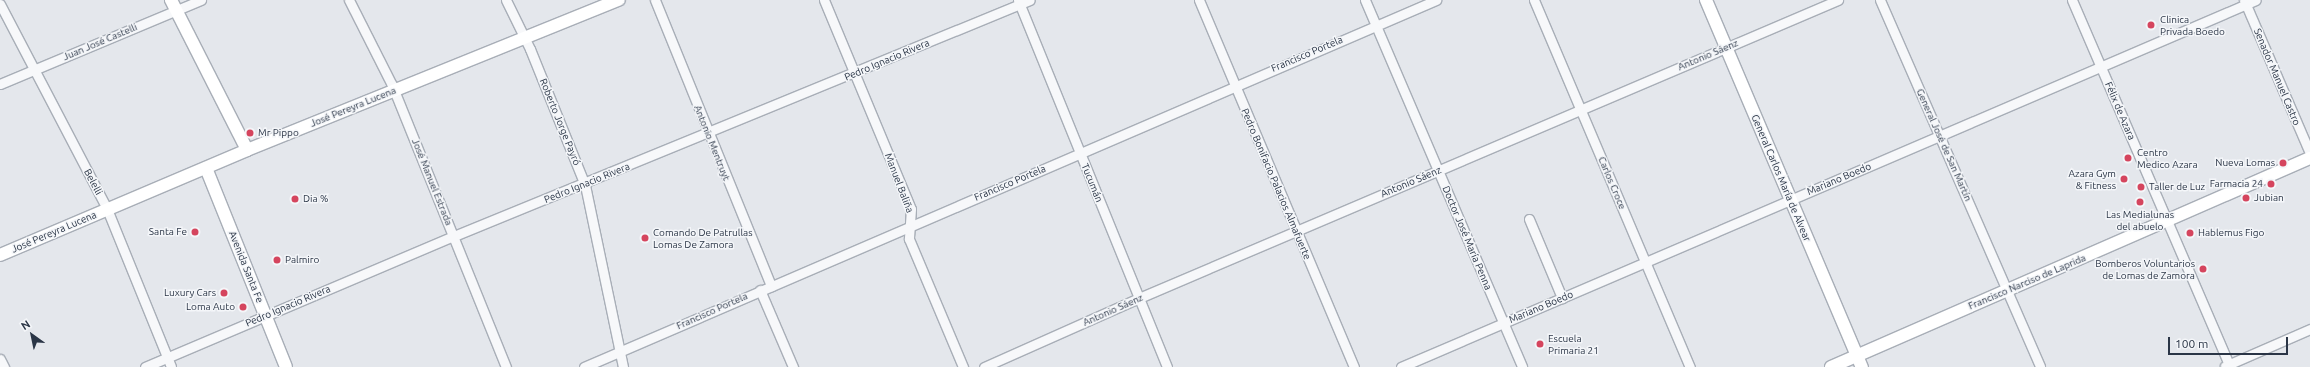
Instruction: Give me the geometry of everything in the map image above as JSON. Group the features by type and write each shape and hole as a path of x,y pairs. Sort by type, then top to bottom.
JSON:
{"street":[{"name":"Juan José Castelli","path":"0,84 34,70 174,5 201,0"},
{"name":"José Manuel Estrada","path":"349,0 395,91 506,367"},
{"name":"Roberto Jorge Payró","path":"506,0 525,40 585,185 618,352 623,367"},
{"name":"José Pereyra Lucena","path":"0,255 247,150 525,40 620,0"},
{"name":"Antonio Mentruyt","path":"655,0 708,134 771,286"},
{"name":"Manuel Baliña","path":"824,0 911,209 912,225 909,239 963,367"},
{"name":"Pedro Ignacio Rivera","path":"145,367 454,236 585,185 855,73 1018,2 1030,0"},
{"name":"Pedro Bonifacio Palacios Almafuerte","path":"1199,0 1354,367"},
{"name":"Doctor José María Penna","path":"1365,0 1522,367"},
{"name":"Francisco Portela","path":"584,367 1235,85 1436,0"},
{"name":"Carlos Croce","path":"1534,0 1690,367"},
{"name":"General Carlos María de Alvear","path":"1706,0 1859,361"},
{"name":"Antonio Sáenz","path":"984,367 1139,298 1838,0"},
{"name":"General José de San Martín","path":"1880,0 2040,367"},
{"name":"Félix de Azara","path":"2072,0 2168,221 2228,366"},
{"name":"Mariano Boedo","path":"1401,367 2101,66 2244,2 2256,0"},
{"name":"Tucumán","path":"1018,2 1167,367"},
{"name":"Senador Manuel Castro","path":"2244,2 2310,153"},
{"name":"Belelli","path":"0,4 107,210 171,367"},
{"path":"174,5 247,150"},
{"name":"Francisco Narciso de Laprida","path":"1831,367 1859,361 2007,291 2310,158"},
{"name":"Avenida Santa Fe","path":"206,168 286,367"},
{"path":"1529,219 1562,298"},
{"path":"760,290 793,367"},
{"path":"2228,366 2310,329"},
{"path":"0,359 4,367"}],"place":[{"name":"Clinica Privada Boedo","path":"2151,25"},
{"name":"Mr Pippo","path":"250,133"},
{"name":"Centro Medico Azara","path":"2128,158"},
{"name":"Nueva Lomas","path":"2283,163"},
{"name":"Azara Gym & Fitness","path":"2124,179"},
{"name":"Farmacia 24","path":"2271,184"},
{"name":"Taller de Luz","path":"2141,187"},
{"name":"Jubian","path":"2246,198"},
{"name":"Dia %","path":"295,199"},
{"name":"Las Medialunas del abuelo","path":"2140,202"},
{"name":"Santa Fe","path":"195,232"},
{"name":"Hablemus Figo","path":"2190,233"},
{"name":"Comando De Patrullas Lomas De Zamora","path":"645,238"},
{"name":"Palmiro","path":"277,260"},
{"name":"Bomberos Voluntarios de Lomas de Zamora","path":"2203,269"},
{"name":"Luxury Cars","path":"224,293"},
{"name":"Loma Auto","path":"243,307"},
{"name":"Escuela Primaria 21","path":"1540,344"}]}
